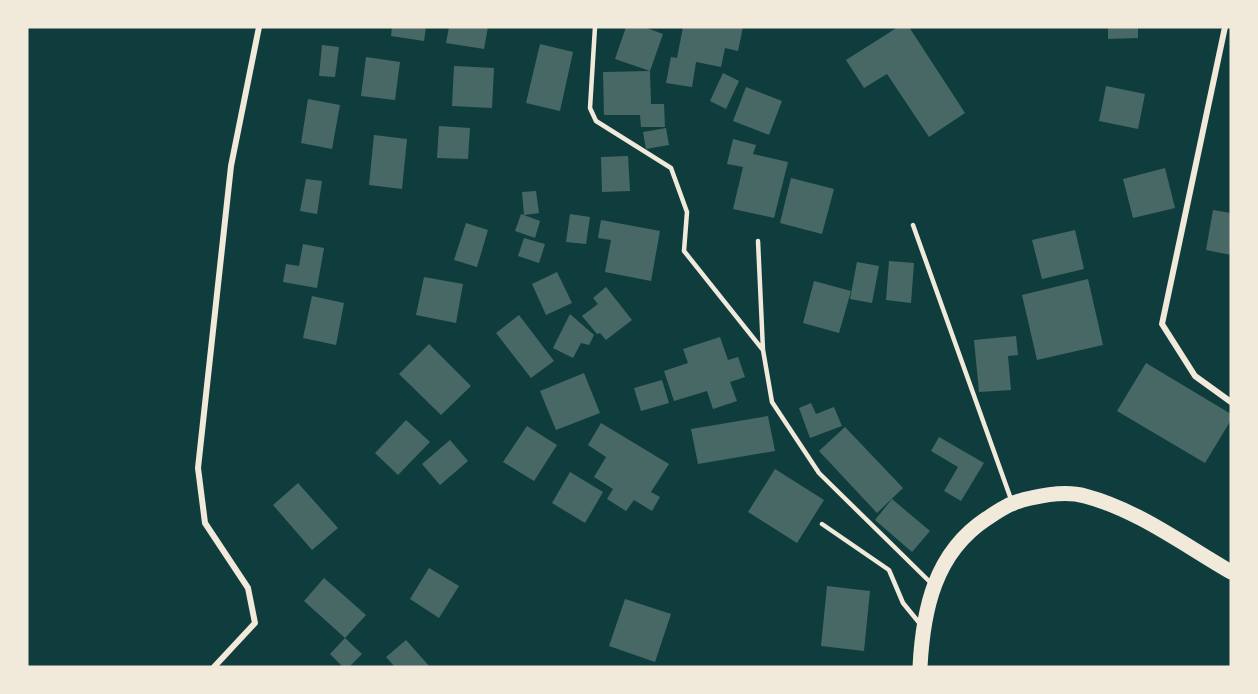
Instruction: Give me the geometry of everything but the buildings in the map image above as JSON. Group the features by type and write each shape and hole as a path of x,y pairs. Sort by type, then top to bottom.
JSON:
{"main road":[{"path":"920,667 923,628 934,585 948,554 969,530 1012,502 1049,494 1082,495 1121,507 1231,572"}],"street":[{"path":"214,667 255,623 248,588 205,523 198,468 231,166 259,27"},
{"path":"1225,27 1162,324 1195,376 1231,402"}],"lane":[{"path":"595,27 591,108 596,121 671,168 687,212 684,251 763,350"},
{"path":"912,225 1012,502"},
{"path":"758,241 763,350 772,402 819,473 934,585"},
{"path":"822,524 889,570 903,603 923,628"}]}
